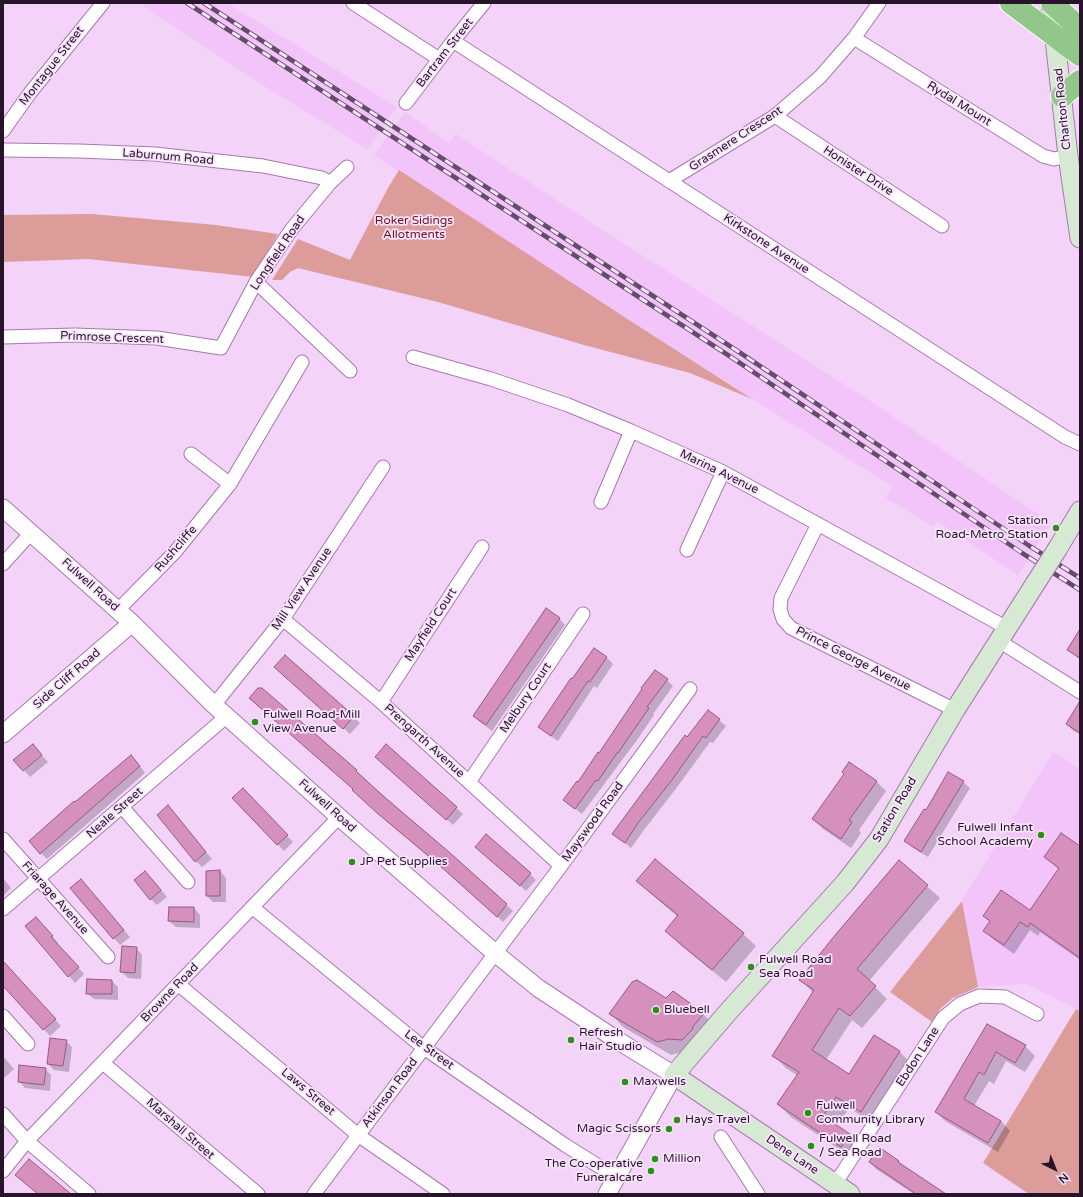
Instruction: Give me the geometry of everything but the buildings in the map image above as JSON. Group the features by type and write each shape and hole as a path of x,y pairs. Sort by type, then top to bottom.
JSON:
{"highway":[{"path":"1011,3 1080,55"},
{"path":"1051,3 1080,29"},
{"path":"1062,96 1080,81"}],"main road":[{"name":"Charlton Road","path":"1051,3 1068,156 1080,238"},
{"name":"Station Road","path":"674,1075 728,1012 845,883 879,839 955,710 1079,514"},
{"name":"Dene Lane","path":"674,1075 842,1189"}],"street":[{"name":"Montague Street","path":"3,131 30,93 103,3"},
{"path":"353,3 439,59"},
{"name":"Bartram Street","path":"406,103 484,3"},
{"name":"Grasmere Crescent","path":"669,181 775,116 820,77 854,38 879,3"},
{"name":"Rydal Mount","path":"854,38 1043,156 1054,159 1068,156"},
{"name":"Kirkstone Avenue","path":"453,41 1065,437 1080,444"},
{"name":"Honister Drive","path":"775,116 942,226"},
{"name":"Laburnum Road","path":"3,150 156,154 262,166 322,178 330,183"},
{"name":"Longfield Road","path":"221,348 256,282 291,230 330,183 348,167"},
{"path":"256,282 343,356 350,371"},
{"name":"Primrose Crescent","path":"3,337 75,335 157,338 221,348"},
{"name":"Marina Avenue","path":"413,357 498,382 568,405 631,430 723,472 818,524 1003,634 1080,692"},
{"name":"Rushcliffe","path":"118,610 175,552 230,484 302,362"},
{"path":"600,502 631,430"},
{"path":"191,454 230,484"},
{"name":"Mill View Avenue","path":"214,705 283,619 383,467"},
{"path":"687,550 723,472"},
{"name":"Fulwell Road","path":"3,508 132,623 214,705 495,953 538,988 617,1040 674,1075"},
{"name":"Prince George Avenue","path":"818,524 781,598 780,610 783,619 791,628 955,710"},
{"path":"3,564 31,533"},
{"name":"Mayfield Court","path":"381,702 482,547"},
{"name":"Melbury Court","path":"469,782 583,614"},
{"name":"Prengarth Avenue","path":"283,619 381,702 561,866"},
{"name":"Side Cliff Road","path":"3,734 132,623"},
{"name":"Mayswood Road","path":"495,953 561,866 690,689"},
{"name":"Neale Street","path":"3,909 227,716"},
{"path":"122,807 188,882"},
{"name":"Browne Road","path":"3,1171 27,1141 340,817"},
{"name":"Friarage Avenue","path":"3,839 108,957"},
{"name":"Lee Street","path":"252,907 424,1048 565,1145 616,1177"},
{"name":"Atkinson Road","path":"314,1194 495,953"},
{"name":"Laws Street","path":"178,984 358,1134 443,1194"},
{"name":"Ebdon Lane","path":"842,1189 943,1018 960,1004 979,996 1005,997 1037,1014"},
{"path":"3,1016 28,1044"},
{"name":"Marshall Street","path":"103,1063 258,1194"},
{"path":"607,1194 674,1075"},
{"path":"3,1114 27,1141 89,1194"},
{"path":"721,1137 758,1194"}],"shaded area":[{"path":"140,3 227,3 397,107 367,149 261,84"},
{"path":"405,112 449,143 456,134 576,213 867,399 1051,523 1018,575 937,521 934,527 886,498 892,486 752,399 374,155"},
{"name":"Fulwell Infant School Academy","path":"1053,752 1080,769 1080,1011 1027,984 978,987 962,901"}],"green space":[{"name":"Roker Sidings Allotments","path":"399,170 752,399 690,373 584,345 438,302 298,268 290,272 282,280 272,280 298,239 350,260"},
{"path":"92,214 216,225 278,234 254,277 88,259 3,262 3,215"},
{"path":"962,901 978,987 953,998 940,1009 932,1022 890,992"},
{"path":"1076,1009 1080,1011 1080,1194 1029,1194 983,1163"}],"railway":[{"path":"187,3 734,359 1022,553 1080,590"},
{"path":"204,3 739,352 1028,545 1080,578"}],"place":[{"name":"Station Road-Metro Station","path":"1056,528"},
{"name":"Fulwell Road-Mill View Avenue","path":"255,722"},
{"name":"Fulwell Infant School Academy","path":"1041,835"},
{"name":"JP Pet Supplies","path":"352,862"},
{"name":"Fulwell Road Sea Road","path":"751,967"},
{"name":"Bluebell","path":"656,1010"},
{"name":"Refresh Hair Studio","path":"571,1040"},
{"name":"Maxwells","path":"625,1082"},
{"name":"Fulwell Community Library","path":"808,1113"},
{"name":"Hays Travel","path":"677,1120"},
{"name":"Magic Scissors","path":"669,1129"},
{"name":"Fulwell Road / Sea Road","path":"811,1146"},
{"name":"Million","path":"655,1159"},
{"name":"The Co-operative Funeralcare","path":"651,1171"}]}
